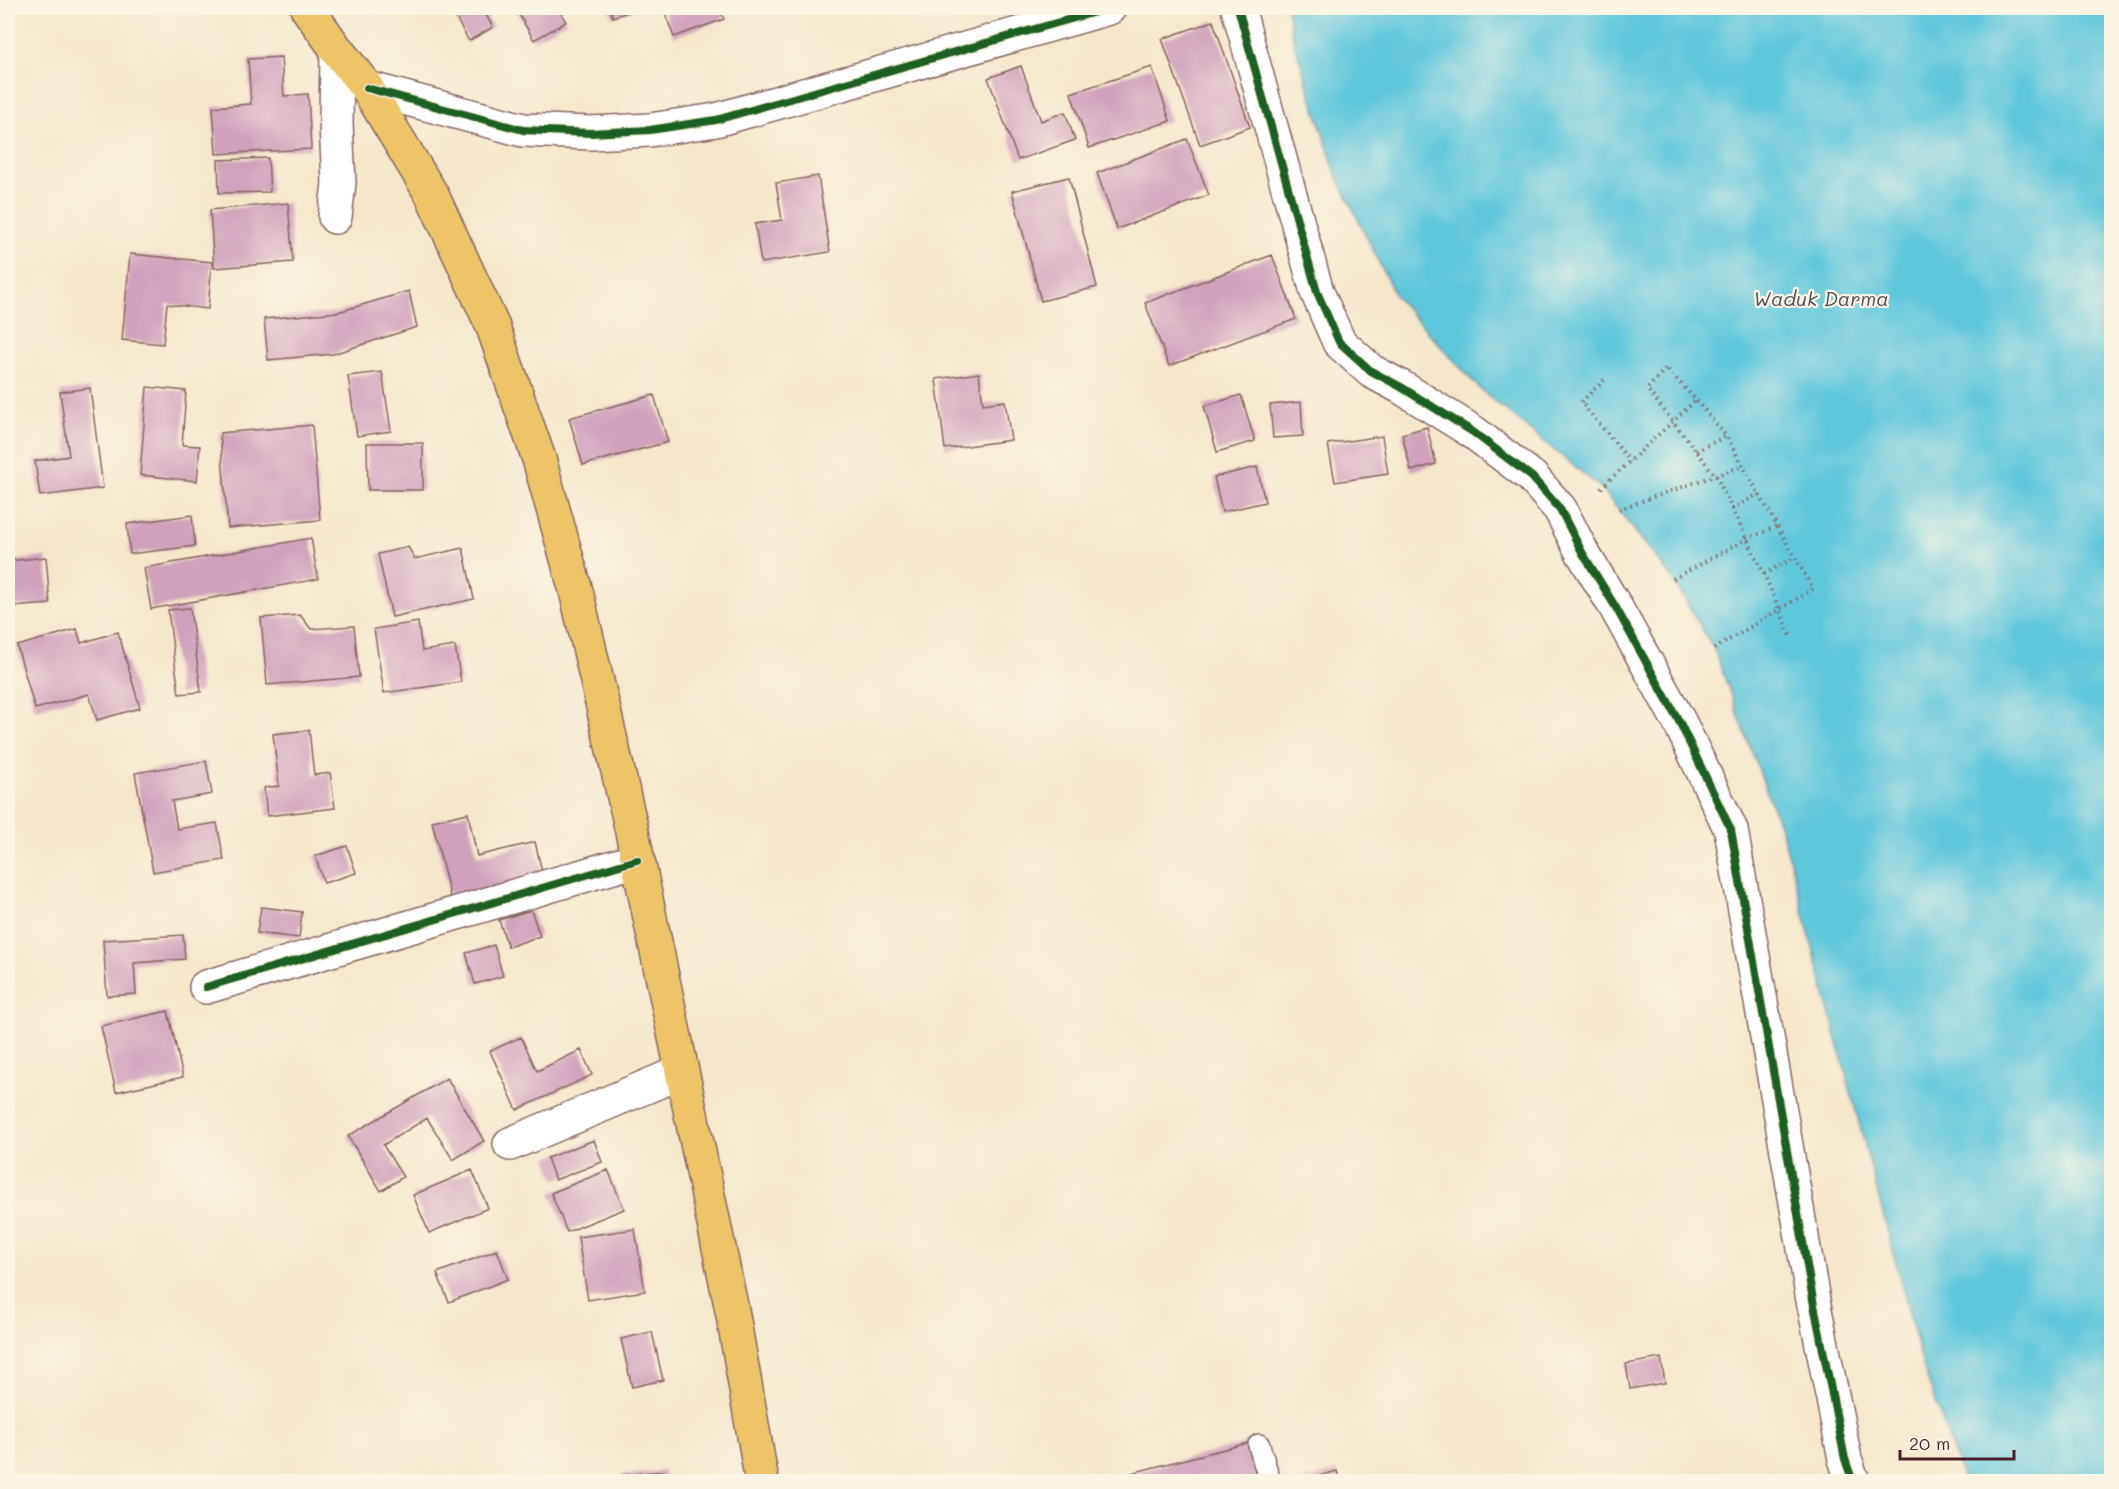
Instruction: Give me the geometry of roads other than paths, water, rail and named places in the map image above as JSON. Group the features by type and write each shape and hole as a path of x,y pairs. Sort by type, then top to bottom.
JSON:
{"highway":[{"path":"307,8 367,88 432,195 497,338 539,459 576,591 637,860 733,1315 762,1482"}],"street":[{"path":"367,88 523,130 590,133 650,130 716,120 1109,8"},
{"path":"1238,8 1317,292 1340,342 1371,371 1473,432 1532,477 1560,509 1582,552 1680,723 1731,830 1813,1300 1845,1459 1853,1482"},
{"path":"335,217 339,183 337,50"},
{"path":"206,987 637,860"},
{"path":"510,1144 681,1072"}],"lane":[{"path":"1259,1445 1270,1482"}],"water":[{"name":"Waduk Darma","path":"1287,8 2111,8 2111,1481 1964,1481 1924,1369 1784,838 1714,649 1673,579 1601,488 1481,390 1396,297 1336,174 1292,36"}]}
